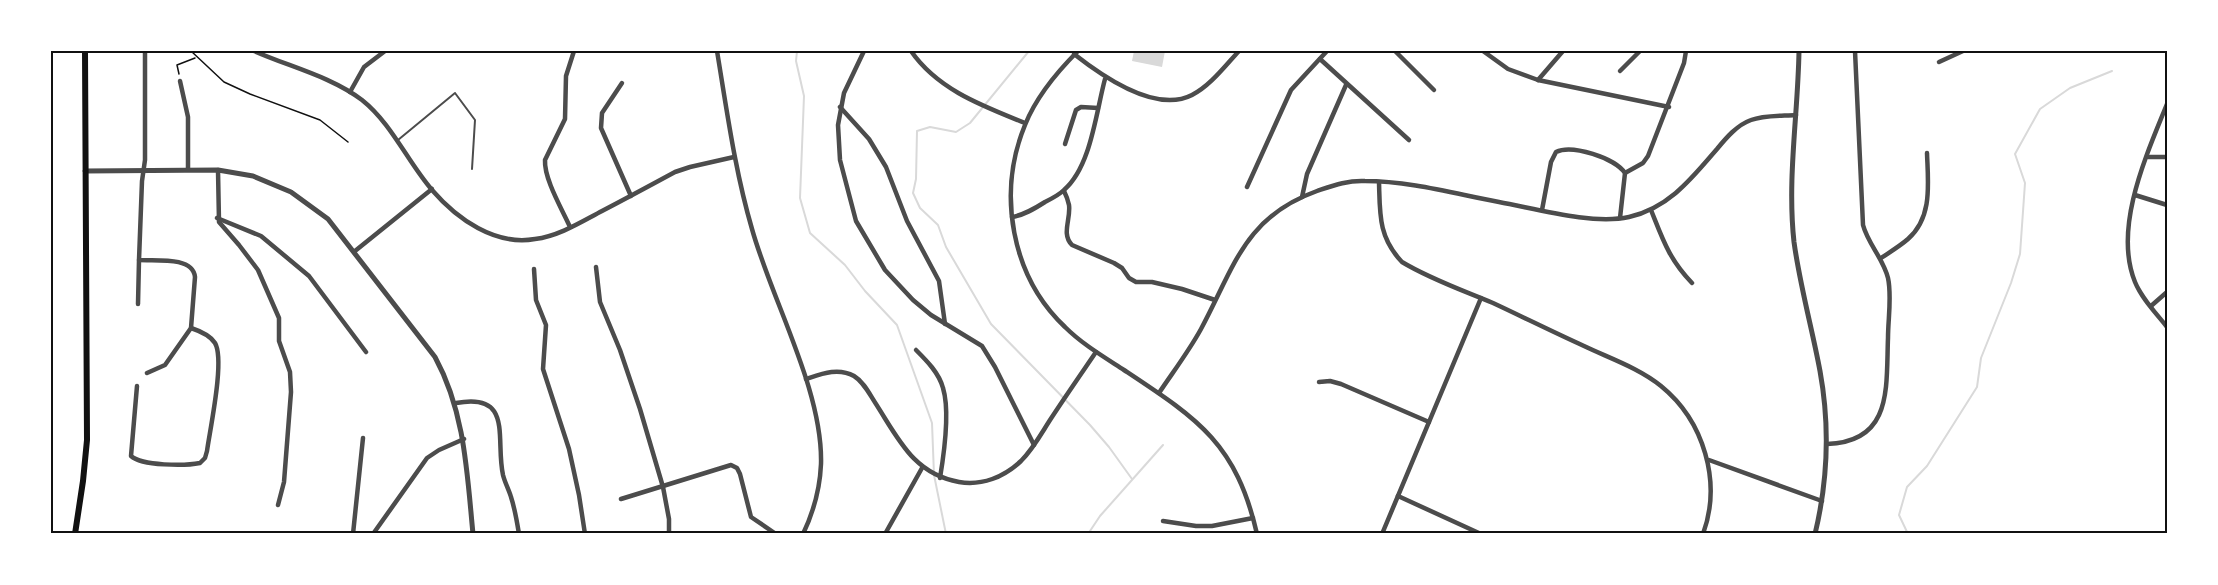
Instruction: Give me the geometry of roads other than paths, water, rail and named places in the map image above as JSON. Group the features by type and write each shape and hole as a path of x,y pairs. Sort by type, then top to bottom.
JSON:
{"main road":[{"path":"75,534 87,440 85,51"}],"street":[{"path":"138,303 146,122 146,51"},
{"path":"254,51 334,83 350,92 372,109 398,140 432,189 455,212 474,226 504,238 533,240 570,227 690,166 734,157"},
{"path":"350,92 364,67 385,51"},
{"path":"570,227 545,166 565,119 566,76 574,51"},
{"path":"717,51 734,157 757,247 806,379 815,413 821,464 816,497 803,534"},
{"path":"864,51 840,107 838,125 840,160 856,221 891,277 913,300 945,324 982,346 1034,445"},
{"path":"911,51 924,67 948,88 1025,123"},
{"path":"1239,51 1206,85 1185,98 1175,100 1150,96 1105,79 1076,53 1048,84 1025,123 1013,164 1011,217 1020,255 1041,299 1064,327 1096,352 1159,393 1198,423 1214,440 1241,481 1257,534"},
{"path":"1247,187 1291,90 1327,51"},
{"path":"1395,51 1434,90"},
{"path":"1483,51 1508,69 1538,81 1669,107"},
{"path":"1538,81 1563,51"},
{"path":"1620,71 1640,51"},
{"path":"1625,172 1643,163 1648,156 1669,107 1686,51"},
{"path":"1799,51 1792,198 1794,241 1822,383 1827,444 1822,501 1815,534"},
{"path":"1827,444 1844,443 1856,439 1867,431 1881,413 1884,403 1889,287 1881,258 1869,243 1863,225 1855,51"},
{"path":"1939,62 1963,51"},
{"path":"1320,59 1409,140"},
{"path":"1011,217 1022,215 1064,190 1077,173 1083,160 1105,79"},
{"path":"180,81 188,117 188,169"},
{"path":"622,83 602,113 601,128 631,196"},
{"path":"1302,197 1307,174 1346,85"},
{"path":"2167,104 2130,212 2128,253 2136,284 2167,327"},
{"path":"840,107 869,139 886,167 908,221 939,281 945,324"},
{"path":"1065,144 1076,110 1081,107 1098,108"},
{"path":"1159,393 1200,330 1236,257 1247,240 1271,217 1302,197 1352,181 1379,182 1597,219 1620,218 1651,210 1677,193 1741,125 1752,119 1796,115"},
{"path":"1542,210 1551,162 1558,151 1564,149 1603,156 1619,165 1625,172 1620,218"},
{"path":"1881,258 1908,239 1922,218 1928,198 1926,153"},
{"path":"2148,157 2167,157"},
{"path":"85,171 188,169 218,170 253,176 291,192 328,219 435,357 448,381 456,403 464,440 473,534"},
{"path":"218,170 217,218 222,228 239,245 258,270 279,318 279,341 290,372 291,392 285,470 278,505"},
{"path":"1379,182 1380,221 1385,239 1391,251 1402,262 1612,359 1660,386 1675,400 1689,419 1709,460 1711,489 1707,522 1703,534"},
{"path":"355,251 432,189"},
{"path":"1064,190 1069,206 1066,232 1068,242 1072,245 1107,259 1122,268 1129,278 1136,282 1152,282 1215,300"},
{"path":"2135,195 2167,205"},
{"path":"1651,210 1670,257 1692,283"},
{"path":"217,218 261,236 301,268 318,286 366,352"},
{"path":"139,260 178,262 191,267 195,272 191,328 165,365 147,373"},
{"path":"596,267 600,302 637,399 663,487 669,519 669,534"},
{"path":"534,269 536,300 546,325 543,369 568,449 585,534"},
{"path":"2151,306 2167,292"},
{"path":"1382,534 1481,298"},
{"path":"137,386 131,456 137,461 148,463 200,463 207,452 219,364 215,342 202,332 191,328"},
{"path":"916,350 933,369 943,388 945,445 940,478"},
{"path":"806,379 837,371 854,376 867,390 907,452 922,468 940,478 964,483 988,481 1013,468 1034,445 1096,352"},
{"path":"1319,382 1330,381 1341,384 1429,422"},
{"path":"456,403 481,401 489,404 496,413 501,434 503,474 512,499 519,534"},
{"path":"353,534 363,438"},
{"path":"374,534 427,458 439,450 464,440"},
{"path":"1709,460 1822,501"},
{"path":"621,500 734,466 740,474 751,517 777,534"},
{"path":"885,534 922,468"},
{"path":"1398,496 1481,534"},
{"path":"1163,521 1196,526 1253,518"}],"lane":[{"path":"398,140 455,93 475,120 472,169"}],"waterway":[{"path":"797,51 796,61 804,96 800,198 810,233 845,265 865,291 897,325 932,423 934,475 946,534"},
{"path":"1029,51 970,123 956,132 930,127 917,131 916,179 913,193 920,208 938,225 946,247 991,324 1090,425 1132,479"},
{"path":"1908,534 1899,515 1907,487 1927,466 1977,387 1981,358 2020,254 2025,183 2015,154 2040,109 2070,88 2112,71"},
{"path":"1088,534 1100,516 1163,445"}]}
